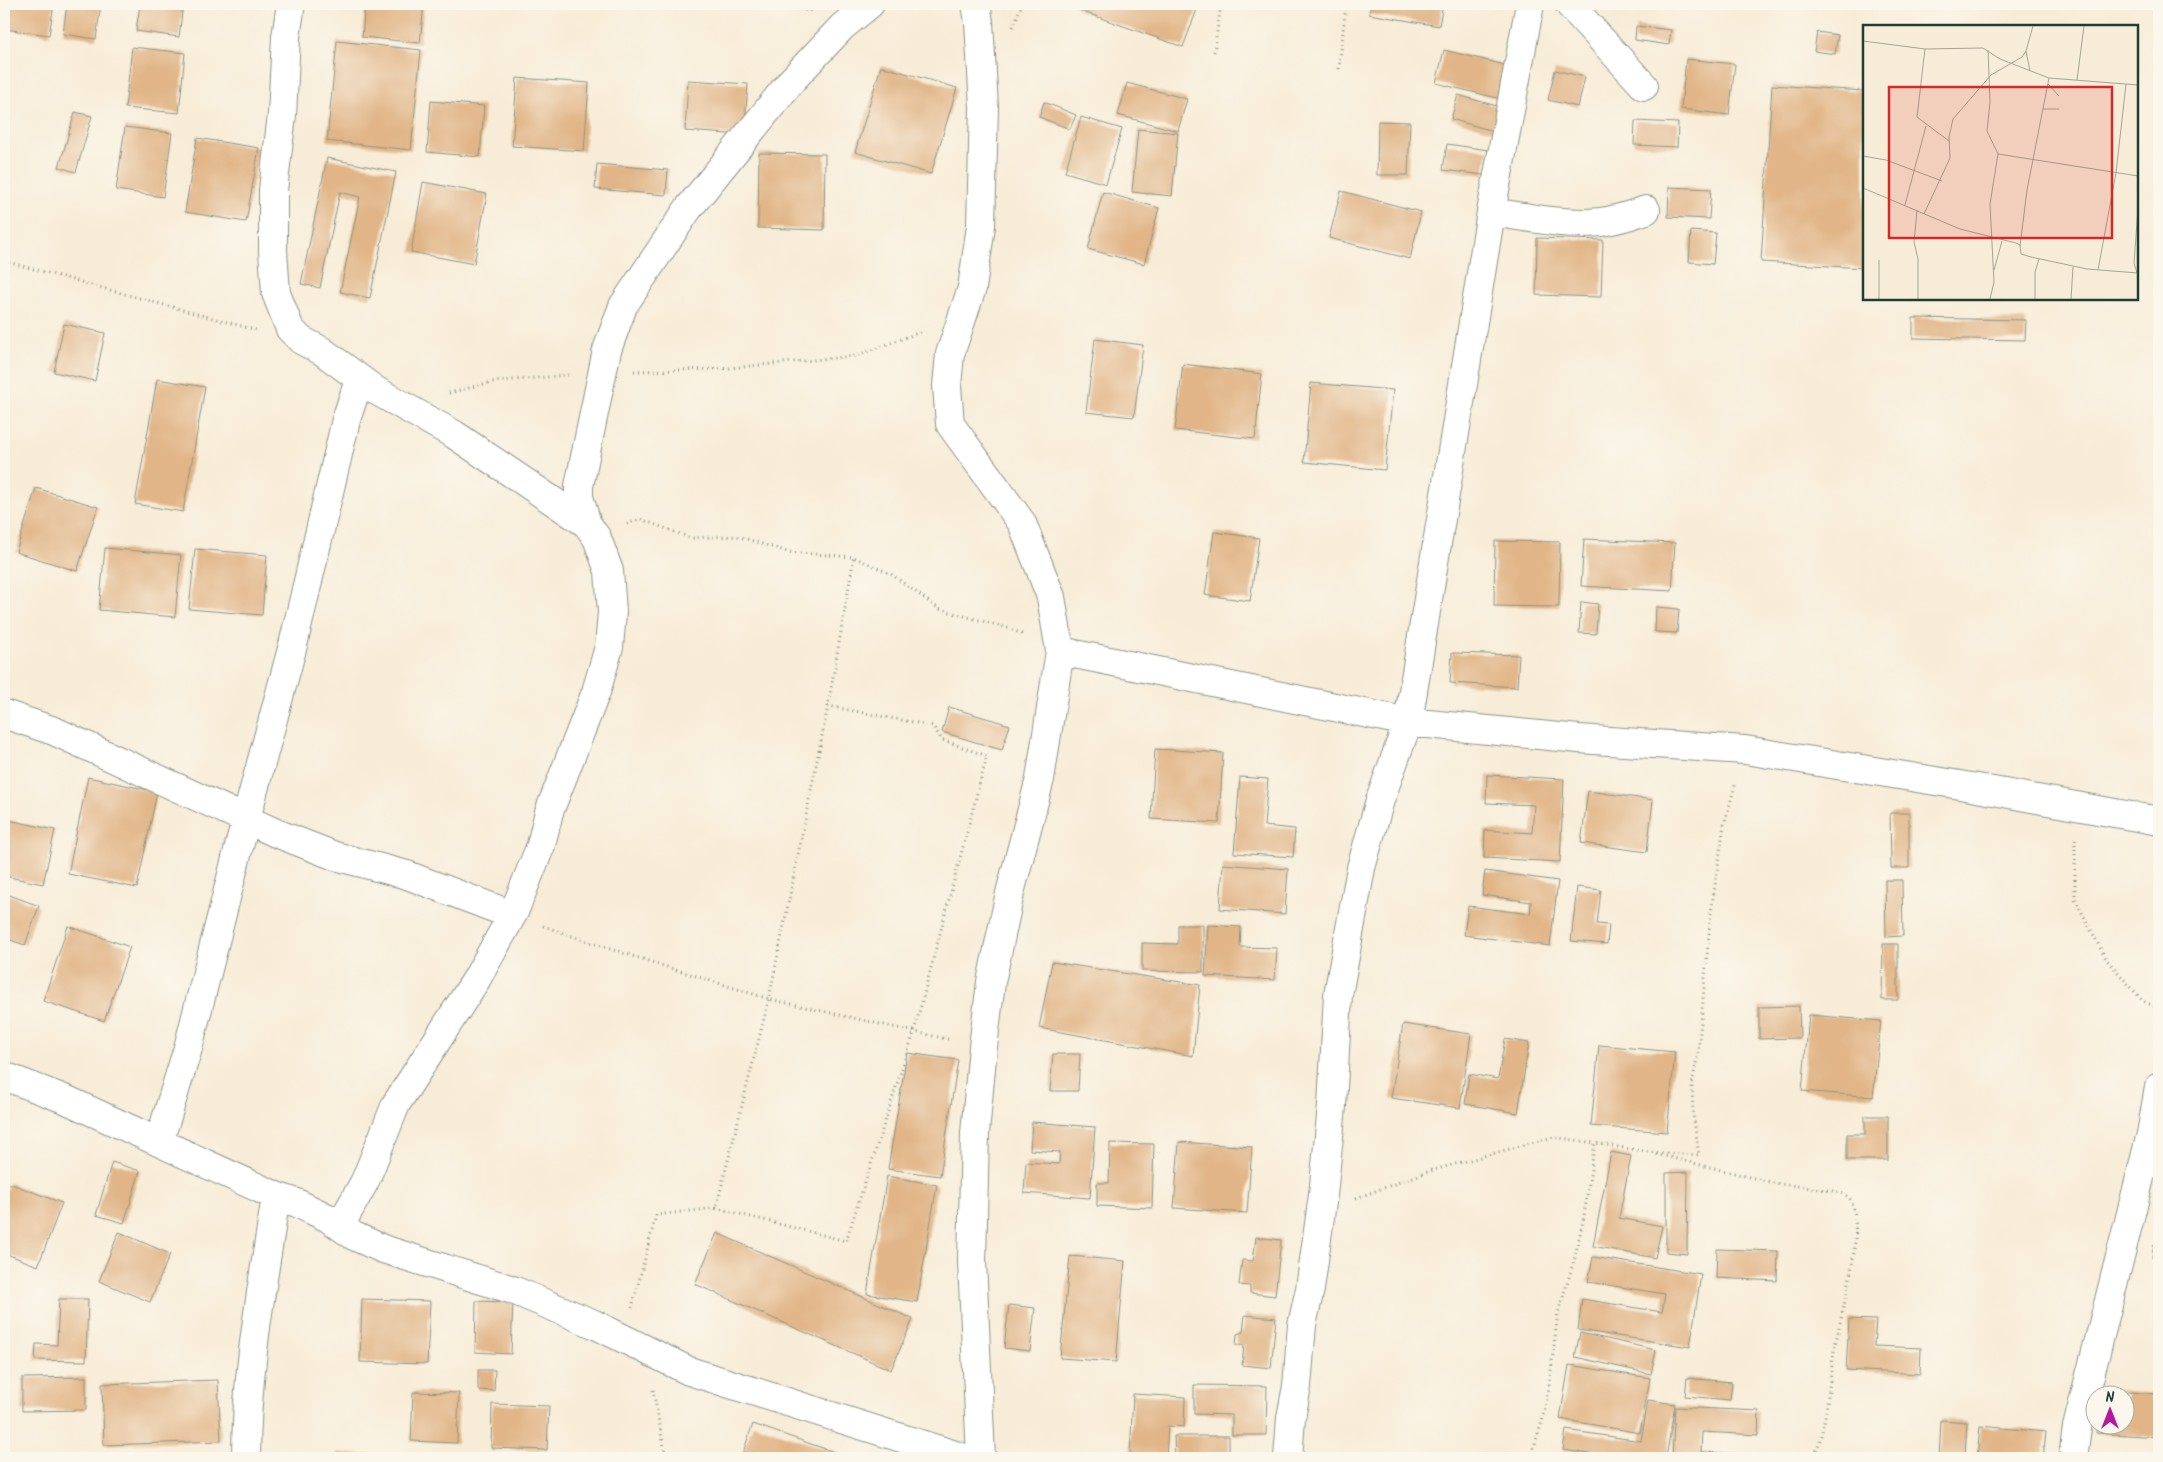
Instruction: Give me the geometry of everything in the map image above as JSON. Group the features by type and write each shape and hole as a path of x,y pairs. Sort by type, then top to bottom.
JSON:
{"street":[{"path":"291,4 286,38 282,115 273,190 273,251 276,292 290,329 301,340 322,351 359,380 402,406 455,434 592,531"},
{"path":"976,4 979,22 983,98 981,226 972,288 950,354 947,386 950,424 1022,523 1051,597 1060,651 1040,779 1010,893 991,982 983,1047 975,1133 972,1261 981,1458"},
{"path":"1288,1458 1302,1325 1310,1289 1332,1106 1338,995 1361,868 1380,800 1408,722 1491,212 1530,4"},
{"path":"1569,4 1644,86"},
{"path":"340,1226 365,1181 396,1104 476,980 512,915 542,845 549,812 596,692 609,647 612,612 609,571 579,497 579,486 607,350 623,306 688,210 792,80 861,11"},
{"path":"1491,212 1566,222 1600,222 1615,220 1646,210"},
{"path":"158,1142 188,1048 246,819 293,646 346,420 359,380"},
{"path":"1060,651 1408,722 1579,739 1745,750 1960,784 2159,822"},
{"path":"4,714 54,731 246,819 335,856 407,875 512,915"},
{"path":"4,1076 67,1100 276,1196 305,1206 354,1236 383,1249 513,1290 624,1339 689,1371 965,1458"},
{"path":"2073,1458 2077,1427 2151,1134 2159,1087"},
{"path":"246,1458 246,1433 254,1337 276,1196"}],"path":[{"path":"755,4 861,11"},
{"path":"1214,52 1220,4"},
{"path":"1339,69 1346,4"},
{"path":"4,261 237,326 301,340"},
{"path":"402,406 492,382 603,372 718,369 856,356 950,321 965,308"},
{"path":"592,531 640,519 691,538 737,536 788,552 854,556 891,574 939,609 1008,628 1060,651"},
{"path":"716,1208 769,999 828,706 854,556"},
{"path":"624,1339 656,1215 716,1208 846,1240 914,1032 987,756 942,740 933,726 828,706"},
{"path":"1648,1152 1699,1155 1693,1113 1692,1084 1698,1054 1712,912 1724,825 1745,750"},
{"path":"2077,806 2074,859 2075,899 2106,959 2143,1001 2159,1008"},
{"path":"512,915 606,948 769,999 983,1047"},
{"path":"1320,1213 1378,1189 1430,1171 1553,1137 1648,1152 1774,1183 1843,1193 1851,1201 1855,1226 1852,1269 1835,1346 1820,1442 1814,1458"},
{"path":"1530,1458 1542,1422 1548,1394 1558,1313 1580,1234 1595,1143"},
{"path":"652,1384 666,1458"}],"building":[{"path":"4,4 54,4 49,35 4,29"},
{"path":"67,4 101,4 96,39 63,34"},
{"path":"140,4 183,4 179,37 136,31"},
{"path":"365,4 424,4 420,43 362,37"},
{"path":"1080,4 1199,4 1183,47 1078,10"},
{"path":"1371,4 1443,4 1439,26 1369,14"},
{"path":"1636,26 1671,30 1669,45 1635,40"},
{"path":"1817,32 1838,35 1835,54 1814,51"},
{"path":"337,41 421,50 411,150 327,141"},
{"path":"132,47 185,53 179,113 125,108"},
{"path":"1444,50 1509,66 1501,99 1436,83"},
{"path":"1686,59 1735,64 1729,115 1681,109"},
{"path":"881,66 957,88 931,174 855,152"},
{"path":"1555,70 1585,77 1578,107 1548,100"},
{"path":"517,78 589,83 584,151 512,146"},
{"path":"688,80 748,84 744,135 685,131"},
{"path":"1127,83 1187,99 1178,131 1118,115"},
{"path":"1772,85 1863,91 1863,268 1761,262"},
{"path":"1458,95 1500,107 1493,131 1451,119"},
{"path":"431,101 484,106 480,157 427,152"},
{"path":"1044,102 1076,115 1070,129 1039,117"},
{"path":"75,112 92,116 76,172 59,167"},
{"path":"1081,117 1122,129 1106,184 1065,172"},
{"path":"1378,121 1410,122 1408,175 1377,175"},
{"path":"1635,121 1678,123 1677,147 1634,145"},
{"path":"125,127 172,133 163,197 116,190"},
{"path":"1138,129 1178,133 1172,196 1132,192"},
{"path":"197,138 259,148 246,222 185,212"},
{"path":"1447,144 1488,150 1484,175 1443,170"},
{"path":"759,153 825,154 824,230 758,228"},
{"path":"327,158 396,172 370,298 340,292 360,197 340,192 320,288 301,284"},
{"path":"597,164 668,170 666,195 595,189"},
{"path":"423,182 487,194 474,264 411,252"},
{"path":"1669,187 1711,189 1709,219 1668,217"},
{"path":"1341,191 1421,212 1410,259 1329,238"},
{"path":"1103,192 1159,208 1144,264 1088,249"},
{"path":"1691,231 1716,233 1713,264 1689,262"},
{"path":"1537,238 1603,240 1601,297 1536,295"},
{"path":"1913,318 2026,320 2025,340 1913,338"},
{"path":"64,324 105,333 95,381 54,372"},
{"path":"1095,339 1143,345 1134,417 1086,412"},
{"path":"1183,364 1262,374 1255,439 1175,430"},
{"path":"157,379 205,387 183,512 135,504"},
{"path":"1311,383 1393,390 1385,470 1304,462"},
{"path":"36,488 98,507 77,571 16,552"},
{"path":"1214,532 1259,538 1250,601 1205,595"},
{"path":"1584,539 1675,543 1672,591 1581,586"},
{"path":"1495,541 1560,542 1559,607 1494,606"},
{"path":"105,548 181,555 175,617 99,610"},
{"path":"195,549 267,555 262,615 189,609"},
{"path":"1581,602 1598,604 1596,634 1579,633"},
{"path":"1656,607 1679,609 1677,633 1655,632"},
{"path":"1452,653 1519,655 1517,687 1450,683"},
{"path":"949,707 1010,725 1002,750 942,732"},
{"path":"1155,749 1223,753 1219,823 1151,819"},
{"path":"1487,775 1564,779 1560,862 1484,858 1485,830 1532,833 1534,805 1486,803"},
{"path":"88,777 157,792 137,888 68,874"},
{"path":"1240,777 1268,779 1264,826 1295,829 1293,857 1234,853"},
{"path":"1588,791 1653,800 1647,852 1581,843"},
{"path":"1890,813 1909,813 1909,868 1891,868"},
{"path":"4,819 55,830 43,884 4,876"},
{"path":"1223,864 1288,869 1285,914 1220,909"},
{"path":"1485,871 1558,881 1550,946 1464,935 1468,906 1530,914 1531,902 1482,895"},
{"path":"1885,880 1902,880 1903,936 1886,937"},
{"path":"1577,887 1601,890 1597,924 1609,925 1607,944 1571,941"},
{"path":"4,893 39,906 25,945 4,938"},
{"path":"1178,925 1203,925 1203,972 1142,971 1142,943 1178,944"},
{"path":"1208,925 1241,927 1240,947 1277,948 1275,980 1205,976"},
{"path":"68,926 130,947 104,1021 43,1001"},
{"path":"1883,944 1898,944 1898,1000 1882,1000"},
{"path":"1052,962 1200,985 1193,1056 1039,1028"},
{"path":"1799,1006 1800,1038 1759,1039 1759,1007"},
{"path":"1809,1015 1881,1021 1873,1097 1802,1091"},
{"path":"1403,1024 1471,1034 1460,1108 1391,1098"},
{"path":"1505,1039 1529,1043 1518,1113 1465,1104 1469,1074 1498,1079"},
{"path":"1599,1045 1675,1052 1667,1132 1591,1126"},
{"path":"907,1053 958,1060 940,1176 888,1169"},
{"path":"1053,1054 1080,1054 1078,1091 1050,1091"},
{"path":"1865,1116 1888,1116 1888,1160 1847,1160 1847,1134 1865,1134"},
{"path":"1032,1122 1095,1127 1090,1198 1024,1193 1026,1162 1059,1164 1060,1152 1030,1150"},
{"path":"1179,1142 1252,1147 1247,1213 1174,1208"},
{"path":"1110,1143 1154,1144 1152,1208 1097,1206 1097,1183 1109,1183"},
{"path":"1611,1152 1631,1156 1619,1218 1662,1226 1655,1258 1593,1246"},
{"path":"112,1162 140,1171 124,1223 96,1215"},
{"path":"1688,1172 1687,1254 1666,1252 1666,1173"},
{"path":"887,1176 937,1185 917,1302 867,1294"},
{"path":"9,1183 62,1203 38,1266 4,1253 4,1197"},
{"path":"119,1232 170,1254 150,1302 99,1281"},
{"path":"717,1233 913,1319 891,1370 695,1284"},
{"path":"1256,1237 1281,1240 1275,1296 1250,1293 1250,1286 1239,1285 1242,1260 1253,1261"},
{"path":"2154,1244 2159,1245 2159,1259 2152,1258"},
{"path":"1717,1249 1778,1251 1777,1281 1716,1278"},
{"path":"1070,1256 1125,1261 1116,1362 1060,1358"},
{"path":"1593,1257 1701,1274 1690,1347 1578,1330 1582,1299 1662,1312 1665,1294 1588,1282"},
{"path":"2157,1285 2159,1286 2159,1310 2155,1310"},
{"path":"59,1299 88,1299 86,1361 35,1360 36,1344 57,1345"},
{"path":"362,1299 430,1301 427,1364 360,1362"},
{"path":"476,1301 513,1302 511,1354 475,1352"},
{"path":"1009,1305 1035,1308 1030,1351 1004,1348"},
{"path":"1245,1315 1276,1318 1271,1368 1242,1365 1244,1345 1236,1345 1237,1334 1243,1332"},
{"path":"1849,1319 1876,1320 1874,1346 1921,1348 1920,1374 1846,1370"},
{"path":"1580,1333 1656,1350 1651,1374 1575,1357"},
{"path":"1569,1365 1650,1378 1640,1433 1560,1419"},
{"path":"478,1370 495,1370 494,1391 478,1390"},
{"path":"86,1377 86,1410 22,1411 22,1378"},
{"path":"1687,1378 1732,1382 1730,1400 1685,1396"},
{"path":"218,1380 221,1441 104,1445 102,1384"},
{"path":"1194,1385 1267,1386 1266,1435 1232,1435 1232,1415 1194,1414"},
{"path":"413,1392 459,1393 457,1443 411,1441"},
{"path":"2136,1392 2159,1394 2159,1437 2112,1434 2136,1434"},
{"path":"1133,1394 1185,1397 1184,1427 1168,1426 1166,1458 1130,1458"},
{"path":"1648,1400 1675,1404 1666,1458 1614,1458 1563,1450 1566,1430 1641,1441"},
{"path":"492,1404 549,1406 547,1450 491,1448"},
{"path":"1675,1407 1759,1411 1758,1435 1702,1432 1701,1452 1761,1455 1761,1458 1672,1458"},
{"path":"1941,1420 1967,1422 1965,1458 1939,1458"},
{"path":"753,1424 846,1456 846,1458 741,1458"},
{"path":"1980,1426 2046,1432 2043,1458 1977,1458"},
{"path":"1174,1436 1229,1436 1229,1458 1175,1458"},
{"path":"337,1453 440,1457 440,1458 337,1458"},
{"path":"102,1456 222,1456 222,1458 102,1458"}]}
